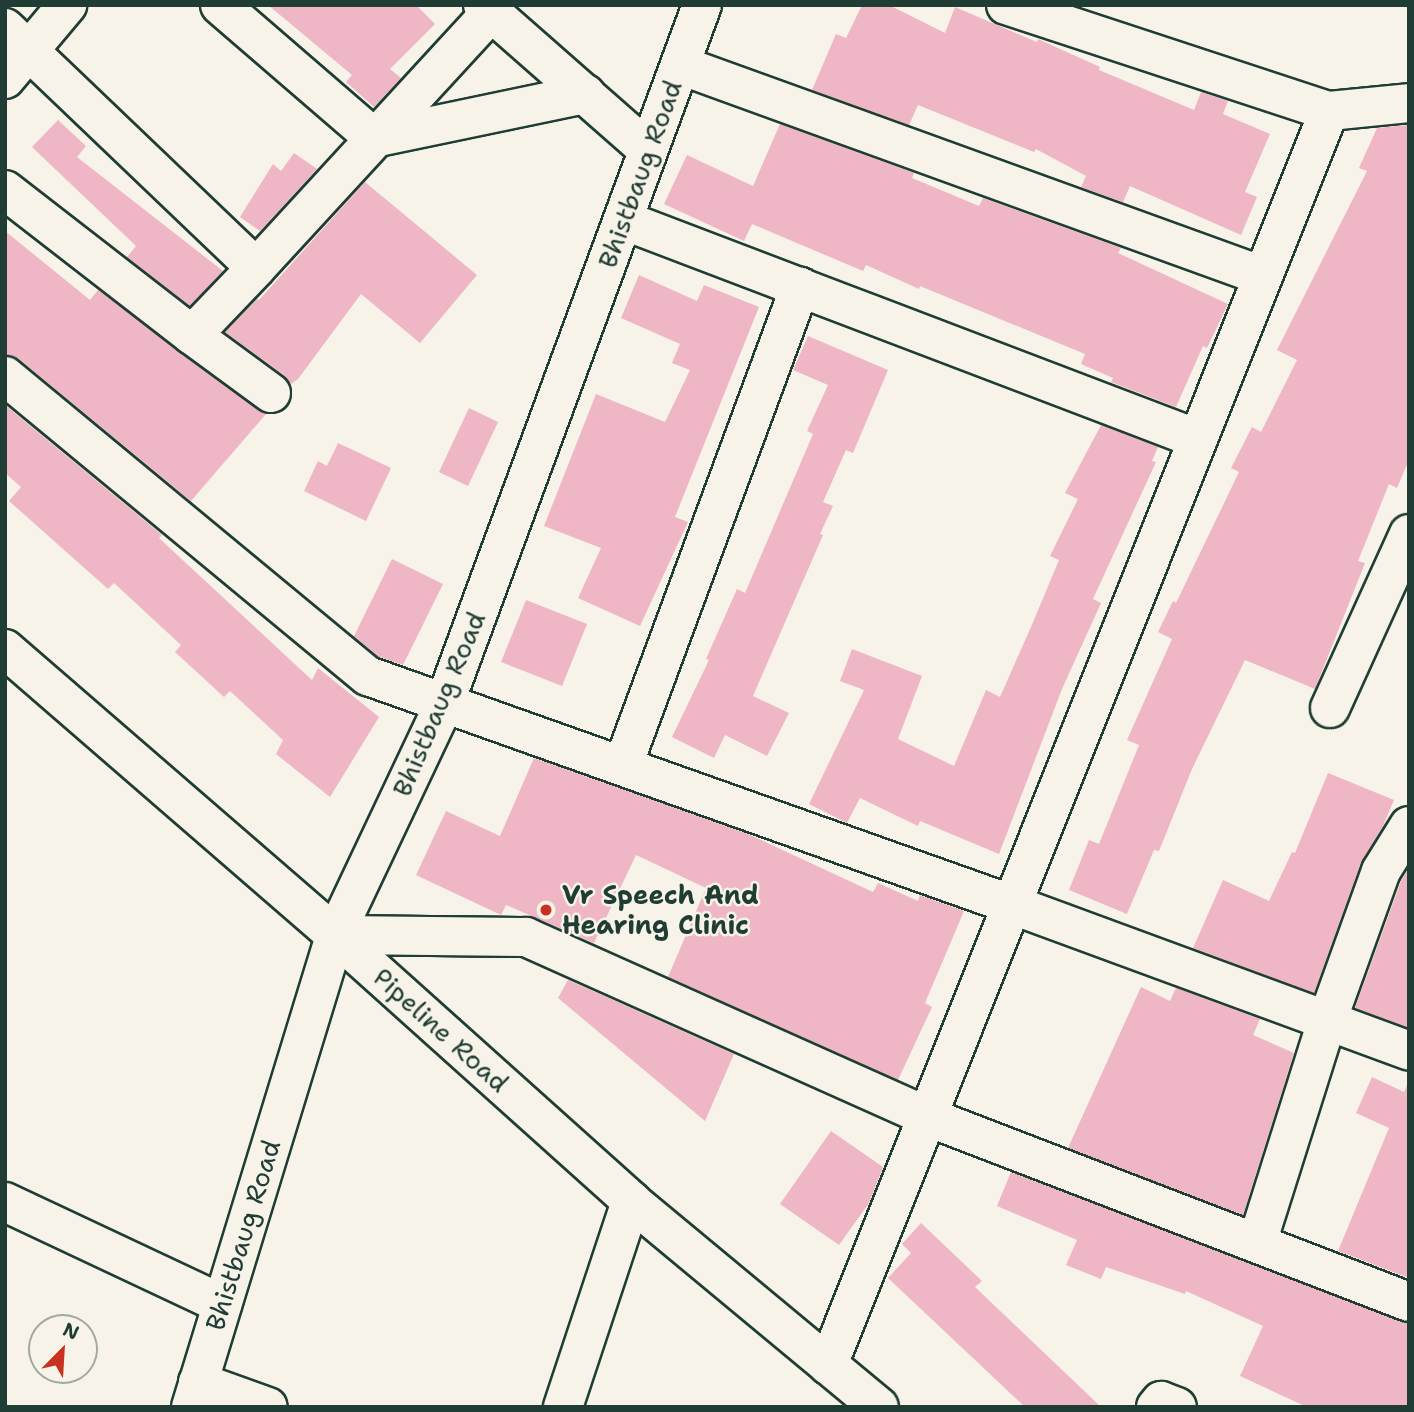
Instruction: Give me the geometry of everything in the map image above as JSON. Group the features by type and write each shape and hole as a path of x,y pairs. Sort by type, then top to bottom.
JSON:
{"street":[{"path":"67,5 13,53 256,268"},
{"path":"220,5 374,138"},
{"name":"Bhistbaug Road","path":"195,1394 335,936 445,702 702,5"},
{"path":"1006,5 1329,111 1409,103"},
{"path":"192,335 374,138 487,8 648,150"},
{"path":"680,65 1263,276"},
{"path":"374,138 585,94"},
{"path":"828,1364 1329,111"},
{"path":"5,190 271,393"},
{"path":"623,220 1198,439"},
{"path":"623,765 800,287"},
{"path":"5,376 368,676 1013,905 1409,1051"},
{"path":"1330,708 1397,591 1409,534"},
{"name":"Pipeline Road","path":"5,649 335,936 631,1200 879,1407"},
{"path":"1257,1244 1327,1021 1381,871 1409,826"},
{"path":"335,936 526,937 928,1116 1409,1302"},
{"path":"563,1407 631,1200"},
{"path":"5,1202 222,1304"},
{"path":"195,1394 268,1407"},
{"path":"1156,1407 1161,1401 1177,1407"}],"building":[{"path":"268,5 416,5 435,24 390,69 401,78 374,107 346,82 352,75"},
{"path":"862,5 889,5 945,33 955,7 1037,42 1038,39 1100,67 1099,70 1194,110 1201,92 1228,101 1223,114 1270,134 1245,192 1257,197 1241,235 1130,186 1123,202 1081,187 1086,176 1036,149 1034,152 918,105 909,125 812,90 836,34 846,38"},
{"path":"58,120 86,146 77,157 223,271 190,306 127,257 136,246 32,147"},
{"path":"780,124 914,173 912,178 979,206 983,198 1121,248 1118,253 1228,304 1207,348 1203,346 1176,407 1111,382 1113,378 1081,364 1085,354 920,286 919,289 866,265 863,271 752,224 744,241 664,204 687,155 753,186"},
{"path":"1409,125 1409,460 1397,488 1389,484 1358,561 1365,563 1315,689 1245,660 1192,769 1159,851 1154,850 1127,914 1069,890 1089,840 1099,844 1139,745 1127,740 1172,639 1158,632 1173,601 1176,603 1239,472 1231,468 1252,427 1261,432 1297,360 1277,350 1367,171 1359,168 1377,128"},
{"path":"294,153 317,169 260,231 240,217 273,164 281,171"},
{"path":"365,182 477,275 420,343 361,294 298,379 291,384 284,375 225,332 259,300"},
{"path":"5,231 90,300 98,290 266,414 191,501 19,359 5,355"},
{"path":"639,275 697,301 704,285 759,307 675,517 688,522 640,626 578,598 601,548 544,526 596,394 665,422 690,370 672,363 680,344 621,318"},
{"path":"808,336 888,370 853,453 846,450 823,502 833,506 820,534 823,535 753,696 789,713 767,756 725,735 714,758 672,737 709,660 706,659 737,589 745,593 813,434 807,431 828,385 793,370"},
{"path":"5,405 162,535 159,538 312,680 318,668 379,717 330,797 276,754 283,740 230,691 224,697 175,652 181,645 114,583 108,589 9,501 21,487 5,473"},
{"path":"469,408 498,422 468,486 439,472"},
{"path":"1101,425 1158,447 1152,461 1156,462 1093,599 1101,603 1062,689 999,854 920,821 918,826 860,798 847,823 809,804 864,690 840,681 852,649 922,676 898,739 954,766 986,690 1000,697 1031,627 1059,560 1050,556 1078,499 1065,493"},
{"path":"338,443 391,468 366,521 304,491 318,461 327,466"},
{"path":"392,559 443,584 403,665 379,657 354,636"},
{"path":"526,600 587,624 562,686 501,662"},
{"path":"534,758 746,833 873,892 878,883 918,901 920,895 964,911 925,1003 932,1007 898,1080 668,977 706,888 636,855 594,943 506,905 501,915 416,875 446,811 500,836"},
{"path":"1328,773 1394,800 1383,826 1361,863 1314,993 1193,948 1223,880 1269,901 1292,852 1295,853"},
{"path":"1409,868 1409,1028 1355,1008 1401,881"},
{"path":"568,980 734,1054 705,1121 558,998"},
{"path":"1141,987 1170,1001 1176,988 1260,1019 1253,1035 1294,1053 1243,1215 1068,1148"},
{"path":"1372,1077 1404,1092 1409,1081 1409,1278 1338,1251 1389,1128 1356,1113"},
{"path":"831,1131 883,1167 869,1203 839,1245 780,1204"},
{"path":"1011,1172 1409,1323 1409,1407 1307,1407 1240,1376 1263,1326 1186,1291 1185,1294 1106,1267 1101,1279 1066,1265 1077,1240 997,1206"},
{"path":"921,1223 982,1281 975,1287 1101,1407 1025,1407 888,1278 911,1253 902,1244"}],"place":[{"name":"Vr Speech And Hearing Clinic","path":"546,910"}]}
